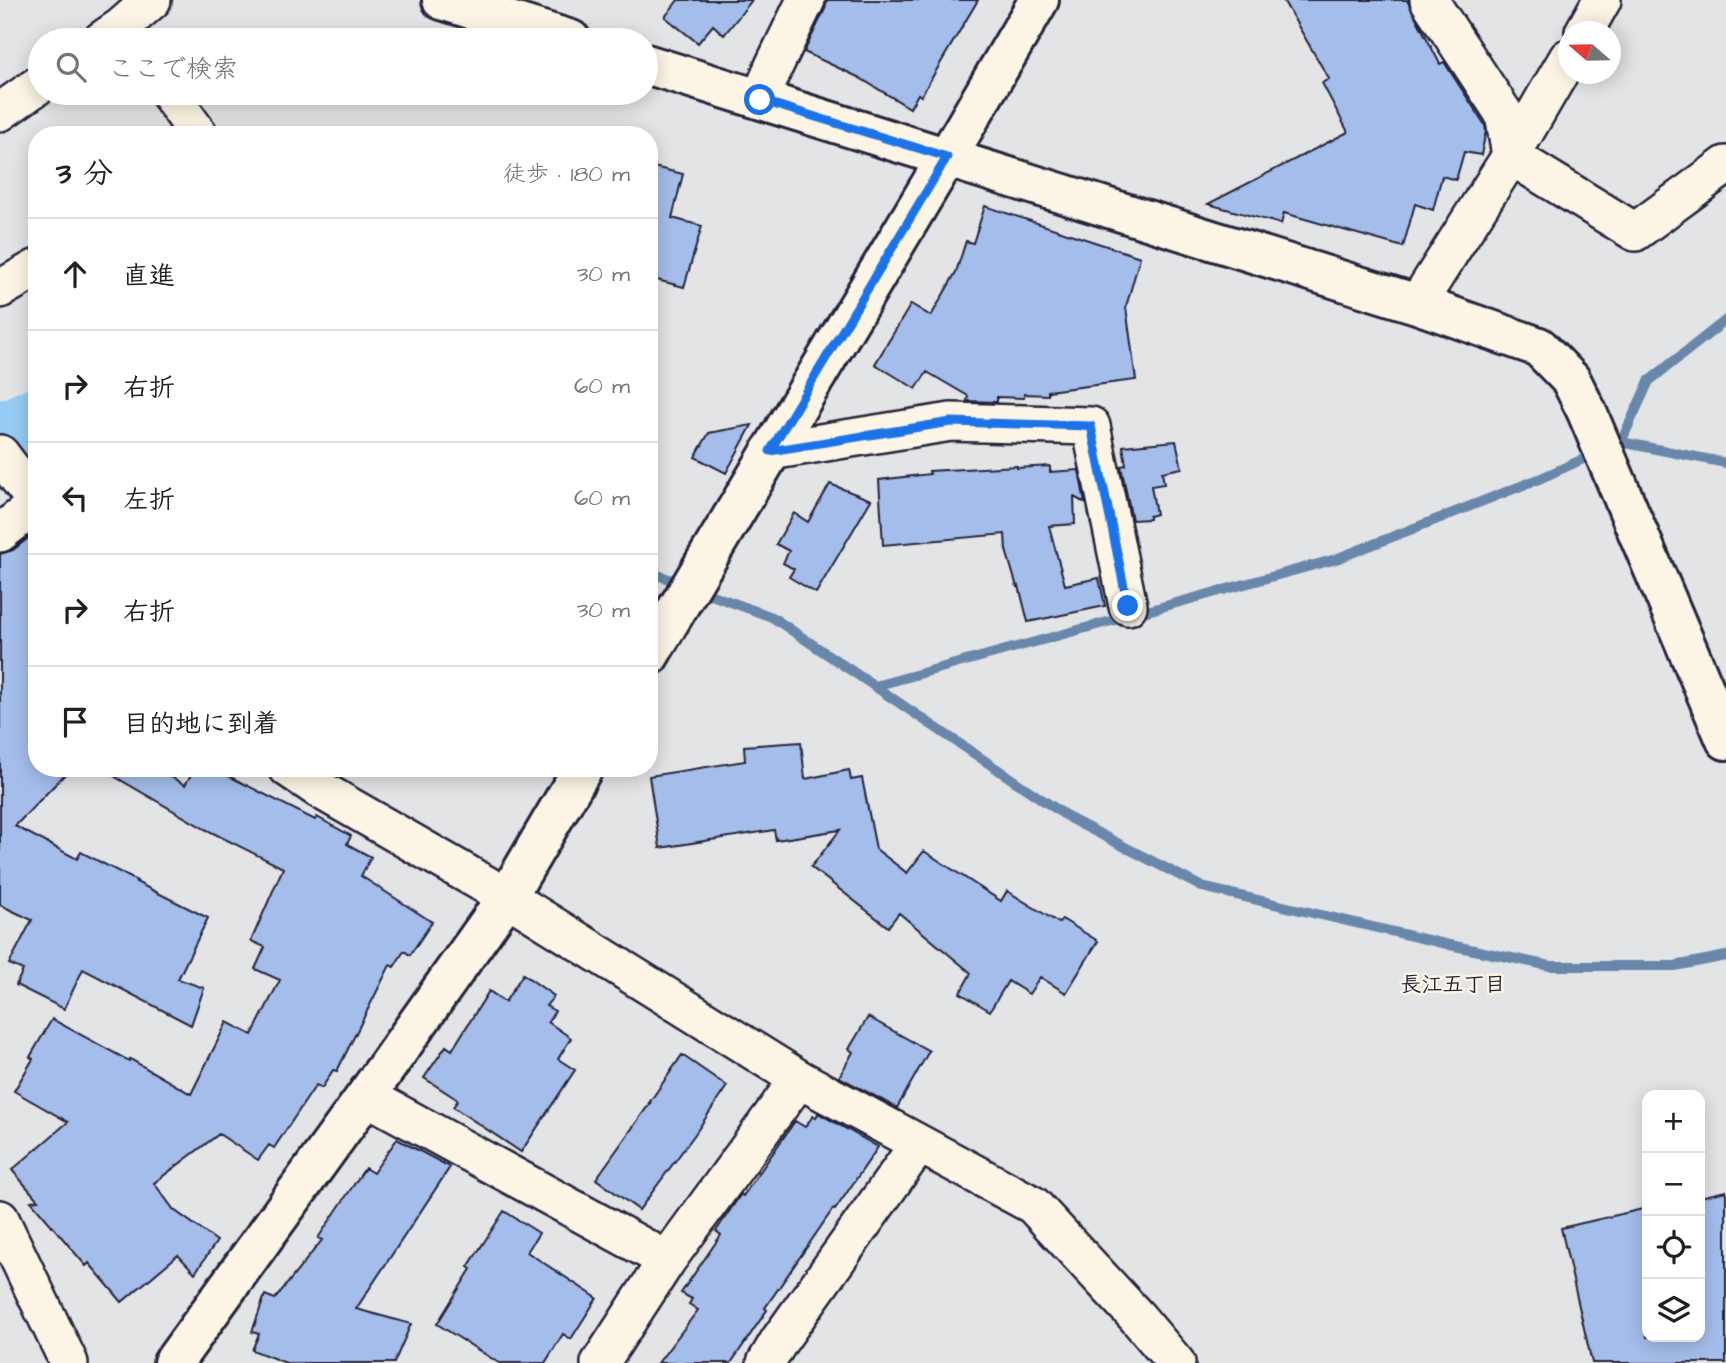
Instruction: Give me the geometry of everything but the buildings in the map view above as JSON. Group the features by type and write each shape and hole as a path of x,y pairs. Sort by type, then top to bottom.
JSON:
{"street":[{"path":"126,28 152,0"},
{"path":"760,100 806,0"},
{"path":"658,641 1038,0"},
{"path":"1429,0 1504,114 1511,156 1635,232 1726,165"},
{"path":"1590,21 1602,0"},
{"path":"465,3 537,28"},
{"path":"658,68 1417,304 1539,347 1571,380 1586,410 1726,740"},
{"path":"1417,304 1558,77"},
{"path":"0,112 28,92"},
{"path":"178,105 193,126"},
{"path":"0,289 28,273"},
{"path":"770,451 951,422 1091,426 1128,606"},
{"path":"0,454 28,491"},
{"path":"0,533 28,510"},
{"path":"301,777 507,897 799,1079 1033,1205 1176,1363"},
{"path":"173,1363 507,897 578,777"},
{"path":"600,1363 667,1260 799,1079"},
{"path":"366,1096 667,1260"},
{"path":"766,1363 919,1144"},
{"path":"0,1219 69,1363"}],"waterway":[{"path":"1621,442 1649,381 1726,320"},
{"path":"0,436 28,424"},
{"path":"875,686 1336,559 1539,479 1621,442 1726,463"},
{"path":"658,575 683,584"},
{"path":"698,590 772,617 1071,819 1202,887 1550,966 1675,966 1726,956"}],"district":[{"name":"長江五丁目","path":"1453,984"}],"route":[{"path":"760,100 947,157 770,451 951,422 1091,426 1128,606"}]}
